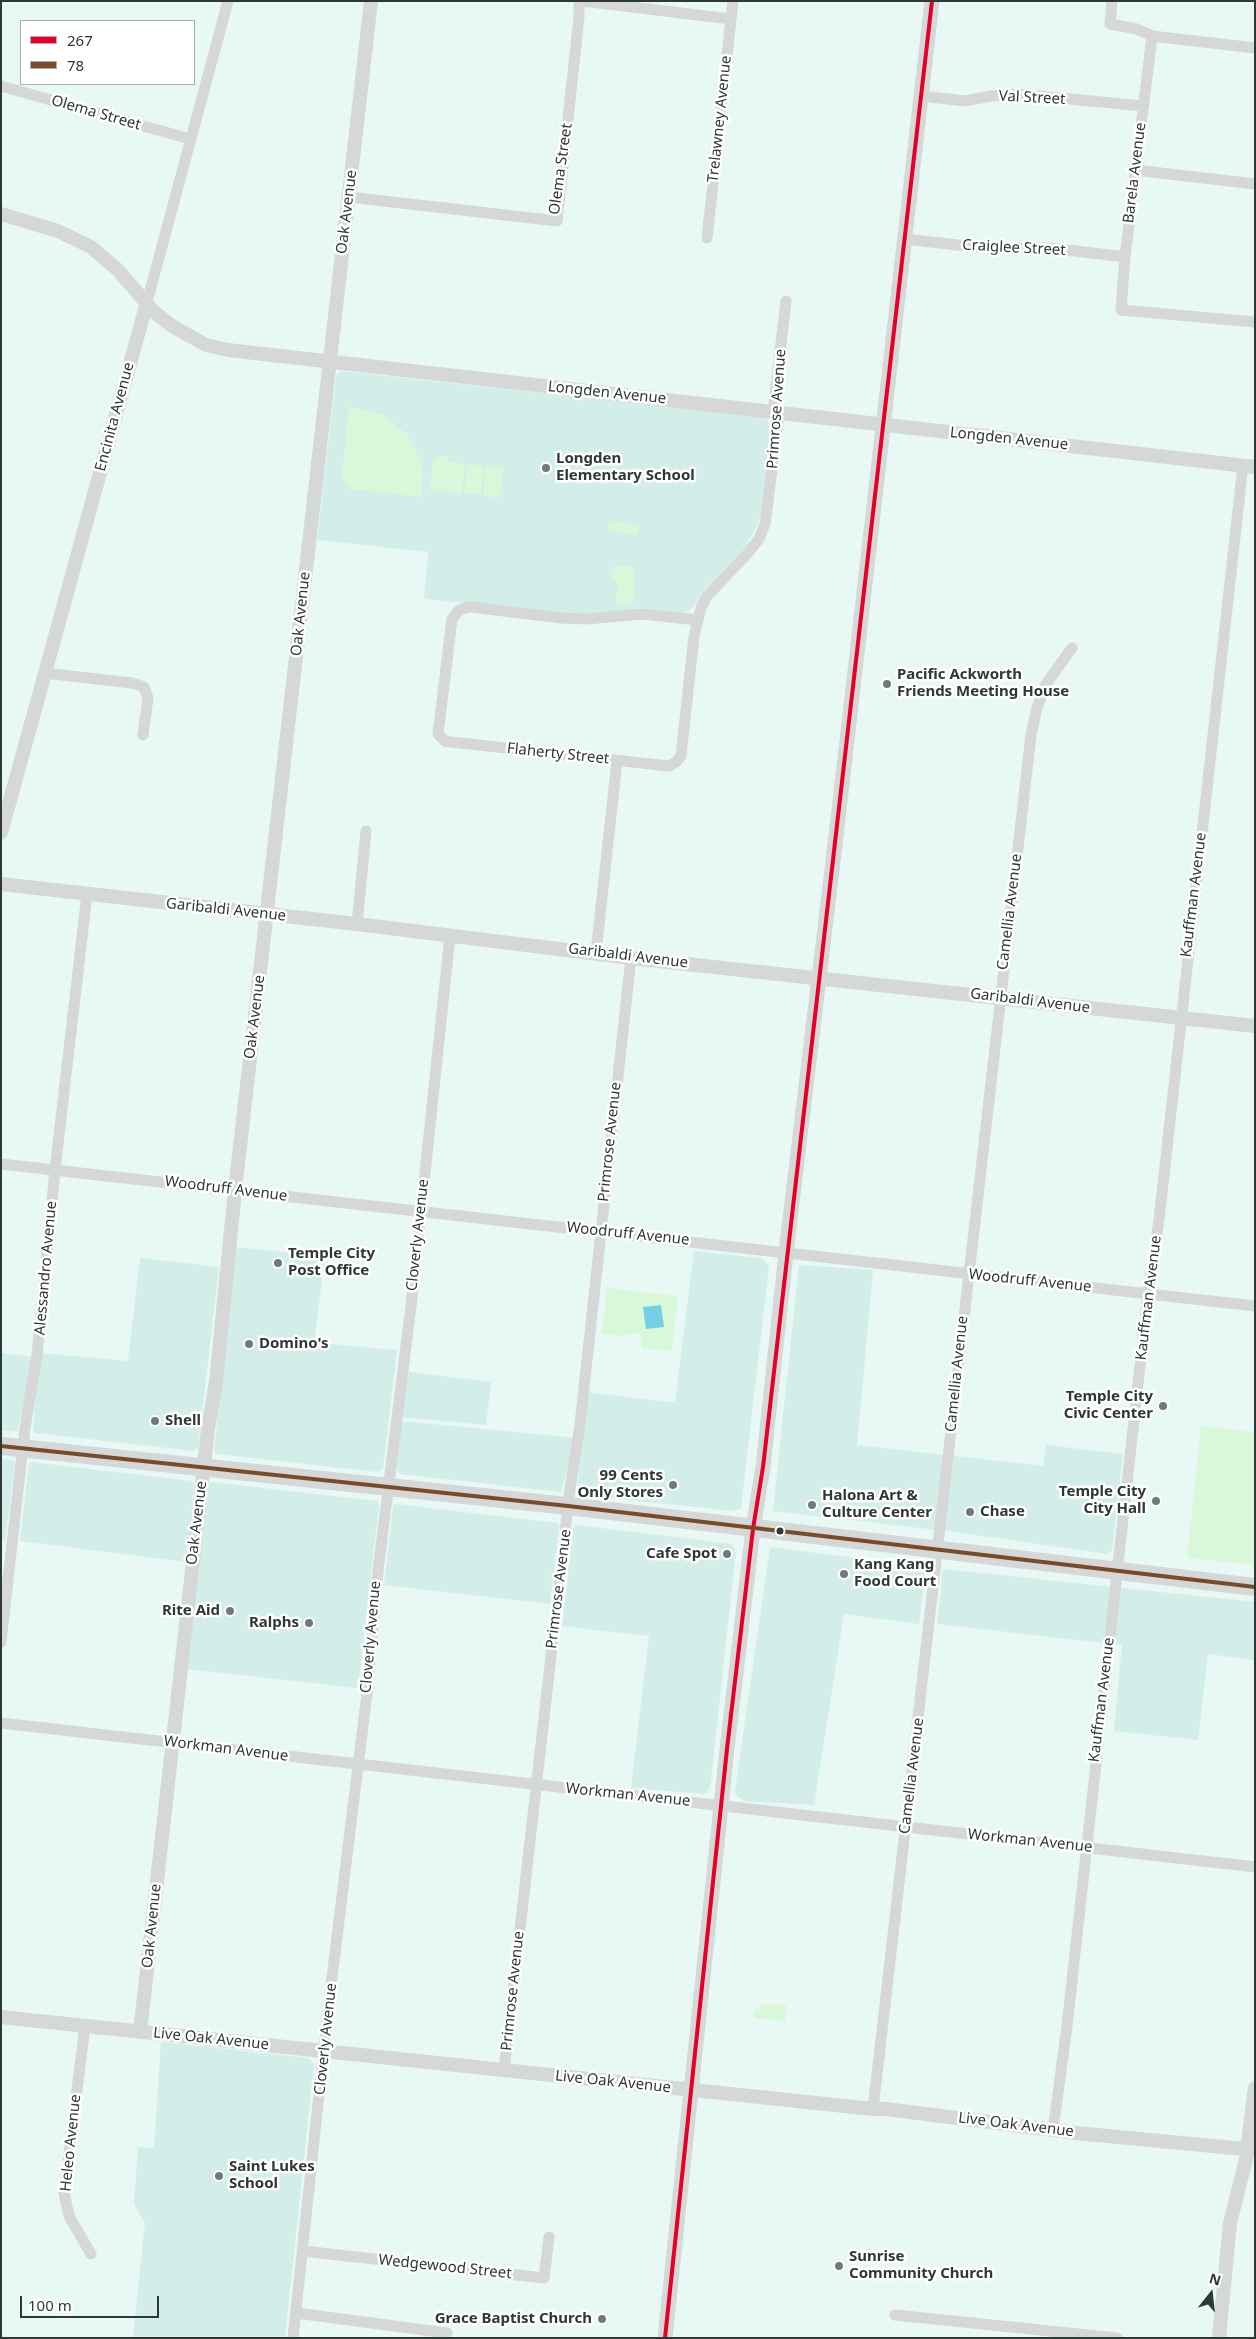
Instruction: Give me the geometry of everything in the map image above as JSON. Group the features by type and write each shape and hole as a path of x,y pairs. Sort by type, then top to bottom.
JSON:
{"main road":[{"path":"666,2338 721,1806 752,1529 763,1467 786,1253 932,1"},
{"path":"1,1446 568,1506 1255,1587"}],"street":[{"name":"Encinita Avenue","path":"1,833 228,1"},
{"name":"Oak Avenue","path":"140,2032 204,1467 217,1373 235,1190 371,1"},
{"name":"Olema Street","path":"349,197 557,221 580,1 731,19"},
{"name":"Trelawney Avenue","path":"707,238 733,1"},
{"path":"1112,1 1110,24 1137,29 1152,36 1255,48"},
{"name":"Barela Avenue","path":"1152,36 1125,257 1121,310 1255,322"},
{"name":"Olema Street","path":"1,86 190,140"},
{"name":"Val Street","path":"921,96 965,101 991,96 1018,94 1143,106"},
{"path":"1135,170 1255,184"},
{"name":"Longden Avenue","path":"1,214 58,231 91,247 118,270 172,326 206,345 228,350 1249,466"},
{"name":"Craiglee Street","path":"904,239 991,248 1051,248 1125,257"},
{"name":"Primrose Avenue","path":"676,762 681,756 697,620 707,596 747,554 759,539 765,524 778,423 774,403 786,301"},
{"name":"Kauffman Avenue","path":"1054,2130 1148,1293 1159,1220 1180,1018 1249,466"},
{"name":"Flaherty Street","path":"676,762 668,766 617,761 451,742 439,737 437,728 452,619 459,610 470,607 587,620 642,614 697,620"},
{"name":"Camellia Avenue","path":"873,2109 1031,735 1037,708 1046,684 1072,648"},
{"path":"44,672 132,683 144,687 148,698 143,735"},
{"path":"596,952 617,761"},
{"path":"358,924 366,831"},
{"name":"Garibaldi Avenue","path":"1,884 358,924 596,952 631,958 1255,1026"},
{"name":"Alessandro Avenue","path":"1,1642 46,1284 54,1170 87,894"},
{"name":"Cloverly Avenue","path":"293,2338 324,2052 411,1306 450,936"},
{"name":"Primrose Avenue","path":"504,2070 568,1506 579,1438 631,958"},
{"name":"Woodruff Avenue","path":"1,1164 1255,1306"},
{"name":"Workman Avenue","path":"1,1723 1255,1866"},
{"name":"Live Oak Avenue","path":"1,2017 873,2109 886,2108 1054,2130 1251,2150"},
{"name":"Heleo Avenue","path":"85,2026 64,2193 69,2216 91,2254"},
{"path":"1219,2338 1230,2223 1251,2150 1255,2088"},
{"name":"Wedgewood Street","path":"303,2251 544,2278 549,2236"},
{"path":"296,2313 447,2333"},
{"path":"895,2315 1117,2338"}],"shaded area":[{"name":"Longden Elementary School","path":"341,371 766,418 772,428 762,509 757,526 744,549 705,589 693,608 685,613 641,608 586,615 424,599 428,552 317,540 336,377"},
{"path":"236,1247 325,1256 314,1343 397,1350 383,1469 377,1472 216,1454 214,1450"},
{"path":"694,1251 761,1258 769,1266 741,1508 735,1511 579,1495 577,1491 586,1392 675,1403"},
{"path":"140,1258 219,1267 198,1448 194,1451 35,1433 33,1431 39,1353 128,1361"},
{"path":"799,1265 873,1270 857,1445 1043,1466 1046,1445 1123,1454 1112,1550 1107,1554 954,1532 773,1511"},
{"path":"1,1353 35,1357 17,1432 1,1430"},
{"path":"409,1372 491,1382 486,1425 401,1417"},
{"path":"400,1421 577,1438 561,1492 400,1474 397,1470"},
{"path":"1,1459 13,1460 15,1463 5,1540 1,1539"},
{"path":"31,1462 192,1481 194,1485 186,1562 20,1541 29,1464"},
{"path":"211,1482 377,1501 379,1505 358,1688 188,1669 209,1484"},
{"path":"395,1504 557,1523 559,1526 550,1604 384,1585 393,1507"},
{"path":"576,1525 732,1544 736,1552 710,1788 705,1794 631,1788 649,1636 562,1626 573,1528"},
{"path":"770,1547 926,1567 919,1624 844,1614 814,1805 744,1801 737,1796 735,1791"},
{"path":"943,1569 1255,1602 1255,1660 1208,1654 1198,1740 1114,1731 1122,1645 937,1624"},
{"name":"Saint Lukes School","path":"161,2042 308,2058 314,2064 285,2338 133,2338 145,2223 134,2204 138,2147 154,2148"}],"green space":[{"path":"349,407 384,415 407,434 420,460 423,474 422,497 350,489 342,478"},
{"path":"439,456 448,457 444,492 430,490 433,460"},
{"path":"448,462 465,464 462,493 445,491"},
{"path":"467,464 484,466 481,495 464,493"},
{"path":"486,466 503,468 500,498 483,496"},
{"path":"609,521 640,525 637,535 608,531"},
{"path":"614,565 632,567 635,570 633,603 621,605 616,602 618,582 612,581 611,578"},
{"path":"607,1288 678,1296 672,1351 642,1348 640,1333 621,1336 602,1334"},
{"path":"1201,1426 1255,1432 1255,1565 1187,1558"},
{"path":"760,2005 786,2005 785,2021 754,2018 755,2010 759,2010"}],"water":[{"path":"661,1305 664,1327 646,1329 643,1307"}],"transit line":[{"name":"267","path":"665,2338 727,1749 753,1529 763,1467 932,1"},
{"name":"78","path":"1,1446 568,1506 1255,1587"}],"place":[{"name":"Longden Elementary School","path":"546,468"},
{"name":"Pacific Ackworth Friends Meeting House","path":"887,684"},
{"name":"Temple City Post Office","path":"278,1263"},
{"name":"Domino's","path":"249,1344"},
{"name":"Temple City Civic Center","path":"1163,1406"},
{"name":"Shell","path":"155,1421"},
{"name":"99 Cents Only Stores","path":"673,1485"},
{"name":"Temple City City Hall","path":"1156,1501"},
{"name":"Halona Art & Culture Center","path":"812,1505"},
{"name":"Chase","path":"970,1512"},
{"name":"Cafe Spot","path":"727,1554"},
{"name":"Kang Kang Food Court","path":"844,1574"},
{"name":"Rite Aid","path":"230,1611"},
{"name":"Ralphs","path":"309,1623"},
{"name":"Saint Lukes School","path":"219,2176"},
{"name":"Sunrise Community Church","path":"839,2266"},
{"name":"Grace Baptist Church","path":"602,2319"}]}
